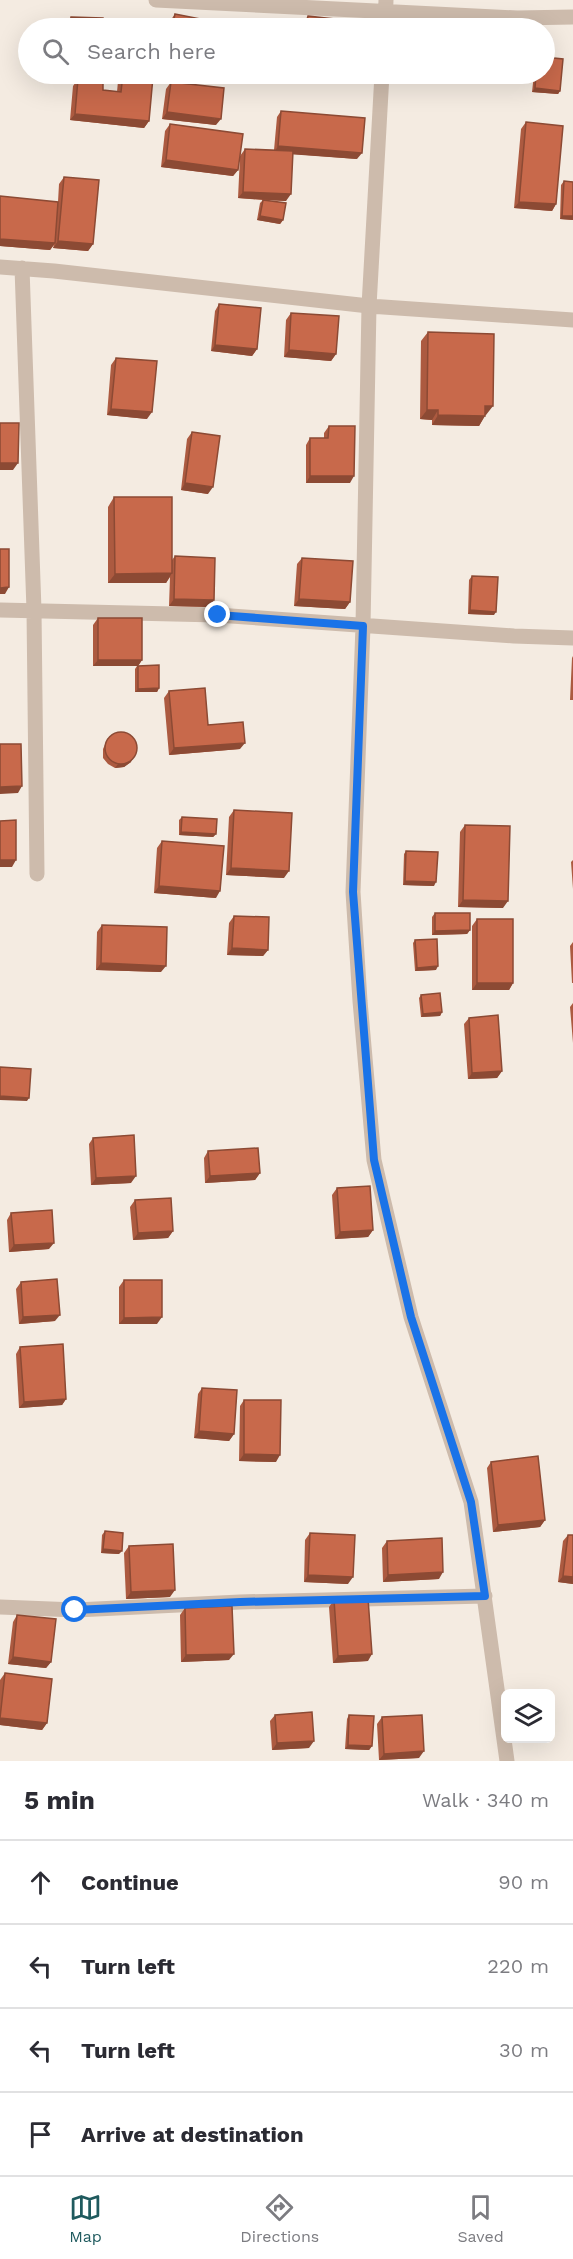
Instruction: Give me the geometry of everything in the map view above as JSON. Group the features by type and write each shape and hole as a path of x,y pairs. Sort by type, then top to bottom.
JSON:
{"street":[{"path":"156,0 386,6 517,18 573,17"},
{"path":"381,84 369,306 363,626 353,892 374,1160 411,1317 471,1502 507,1761"},
{"path":"0,267 369,306 573,320"},
{"path":"21,268 34,610 37,874"},
{"path":"0,610 218,615 514,636 573,638"},
{"path":"0,1607 75,1610 240,1602 485,1596"}],"building":[{"path":"175,14 195,18 174,18"},
{"path":"555,58 563,59 560,91 535,88 535,84 555,84"},
{"path":"78,84 103,84 103,90 121,92 122,84 152,84 149,121 75,114"},
{"path":"171,84 224,88 221,119 167,112"},
{"path":"281,111 365,118 362,153 278,146"},
{"path":"526,122 563,126 556,204 519,202"},
{"path":"170,124 243,134 238,170 166,160"},
{"path":"245,149 293,151 291,194 243,192"},
{"path":"64,177 99,180 93,244 58,241"},
{"path":"564,181 573,182 573,216 562,216"},
{"path":"0,196 58,202 55,243 0,239"},
{"path":"263,200 286,203 283,220 260,216"},
{"path":"219,304 261,308 257,349 215,345"},
{"path":"291,313 339,316 336,354 289,350"},
{"path":"428,332 494,334 493,406 485,406 485,416 438,415 438,410 427,410"},
{"path":"116,358 157,361 152,412 111,409"},
{"path":"0,423 19,423 18,463 0,463"},
{"path":"329,426 355,426 354,476 310,476 310,438 328,438"},
{"path":"192,432 220,436 213,487 185,483"},
{"path":"114,497 172,497 172,573 115,574"},
{"path":"0,549 9,549 9,587 0,588"},
{"path":"175,556 215,558 214,600 174,599"},
{"path":"302,558 353,561 350,602 299,599"},
{"path":"472,576 498,577 496,612 470,610"},
{"path":"98,618 142,618 142,660 98,660"},
{"path":"159,665 159,688 138,689 138,666"},
{"path":"205,688 208,725 243,722 245,743 174,748 169,691"},
{"path":"121,732 132,737 137,748 132,759 121,764 110,759 105,748 110,737"},
{"path":"0,744 21,744 22,786 0,787"},
{"path":"234,810 292,813 289,871 231,868"},
{"path":"182,817 217,819 216,834 181,832"},
{"path":"16,820 16,860 0,860 0,821"},
{"path":"465,825 510,826 508,901 463,900"},
{"path":"162,841 224,846 220,891 159,886"},
{"path":"406,851 438,852 436,882 405,881"},
{"path":"435,913 470,913 470,930 435,931"},
{"path":"234,916 269,917 268,950 232,948"},
{"path":"477,919 513,919 513,983 477,983"},
{"path":"102,925 167,927 166,966 101,963"},
{"path":"437,939 438,966 417,968 415,940"},
{"path":"440,993 442,1012 423,1014 421,995"},
{"path":"498,1015 502,1071 472,1073 469,1018"},
{"path":"0,1067 31,1069 29,1098 0,1096"},
{"path":"134,1135 136,1176 96,1178 93,1138"},
{"path":"258,1148 260,1173 210,1176 208,1151"},
{"path":"370,1186 373,1230 340,1232 337,1188"},
{"path":"171,1198 173,1231 138,1233 135,1200"},
{"path":"52,1210 54,1243 14,1245 11,1213"},
{"path":"57,1279 60,1315 23,1317 21,1282"},
{"path":"124,1280 162,1280 162,1317 124,1318"},
{"path":"63,1344 66,1399 24,1402 20,1347"},
{"path":"202,1388 237,1390 234,1434 199,1431"},
{"path":"244,1400 281,1400 280,1455 244,1454"},
{"path":"538,1456 545,1520 498,1525 491,1462"},
{"path":"105,1531 123,1533 122,1551 103,1549"},
{"path":"310,1533 355,1535 353,1577 308,1575"},
{"path":"568,1535 573,1535 573,1577 563,1576"},
{"path":"442,1538 443,1572 388,1575 387,1541"},
{"path":"173,1544 175,1590 131,1592 129,1546"},
{"path":"368,1598 372,1654 338,1656 334,1600"},
{"path":"232,1606 234,1654 186,1655 185,1608"},
{"path":"17,1615 56,1619 51,1662 13,1657"},
{"path":"5,1673 52,1679 47,1723 0,1718"},
{"path":"312,1712 314,1741 277,1743 275,1715"},
{"path":"349,1715 374,1716 372,1746 348,1745"},
{"path":"422,1715 424,1751 384,1754 382,1717"}],"route":[{"path":"75,1610 240,1602 485,1596 471,1502 411,1317 374,1160 353,892 363,626 218,615"}]}
